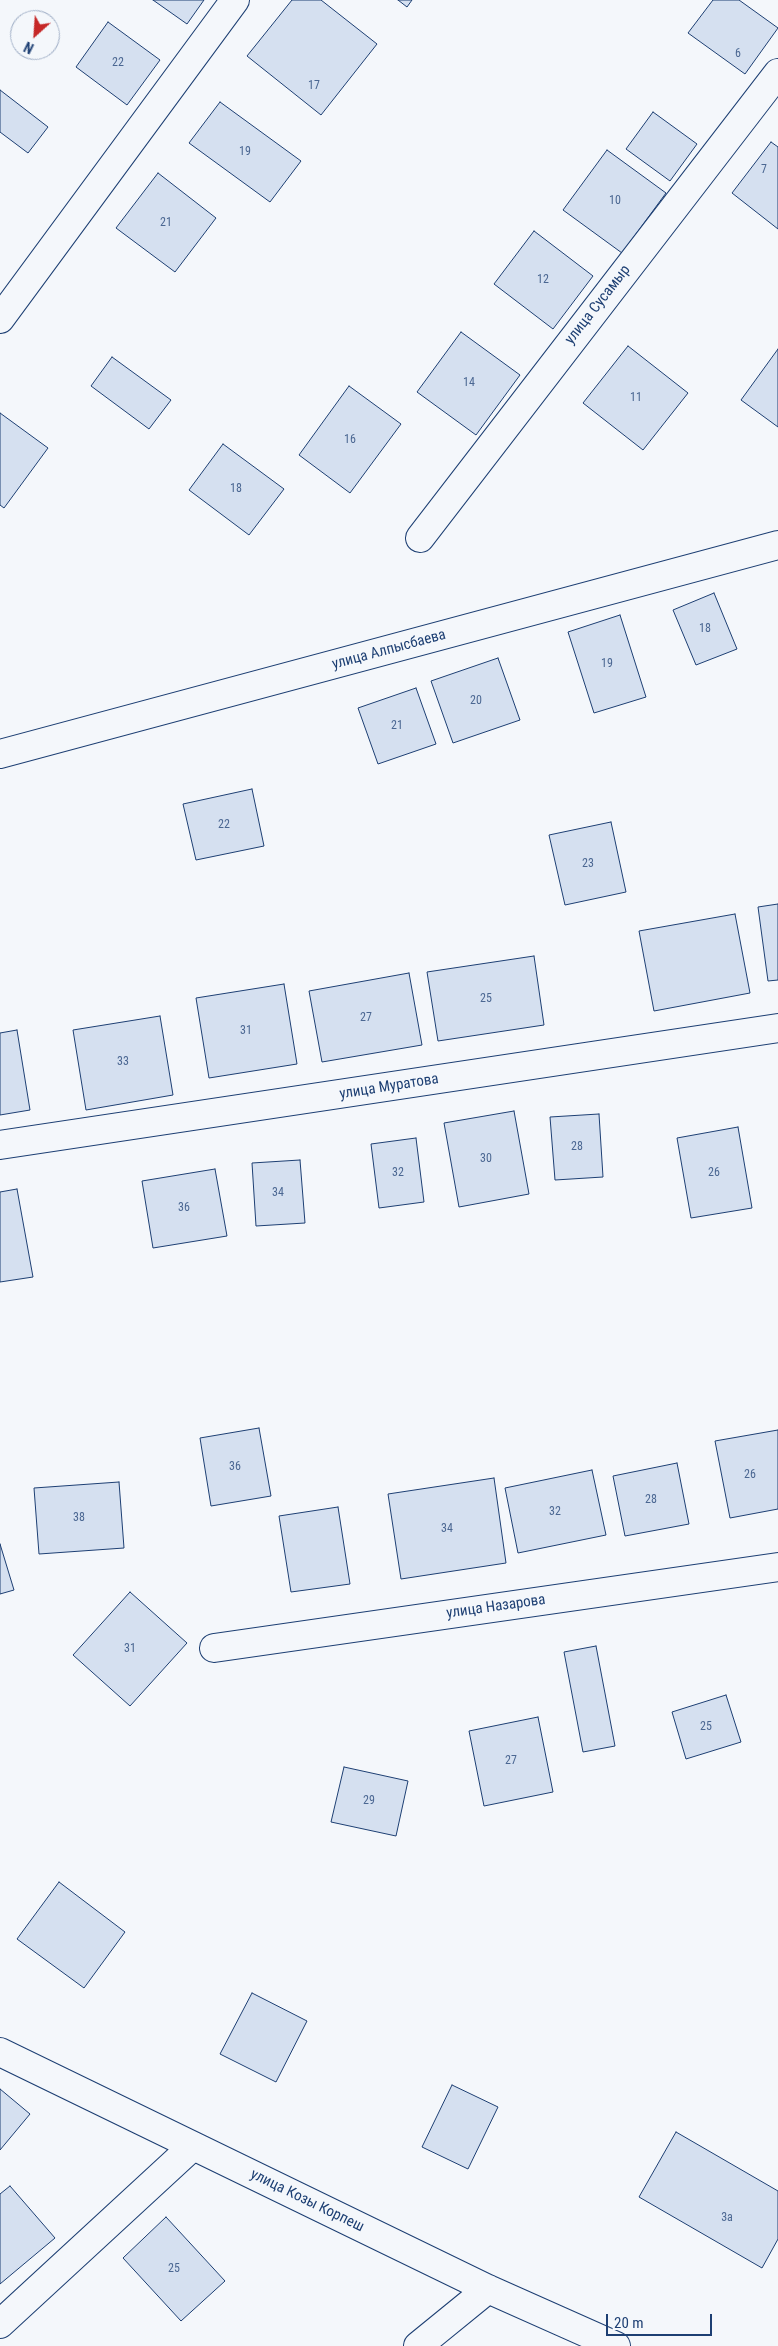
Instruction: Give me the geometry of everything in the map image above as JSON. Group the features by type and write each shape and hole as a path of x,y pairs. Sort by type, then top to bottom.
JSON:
{"street":[{"path":"0,319 235,0"},
{"name":"улица Сусамыр","path":"420,538 778,74"},
{"name":"улица Алпысбаева","path":"0,754 778,545"},
{"name":"улица Муратова","path":"0,1145 778,1028"},
{"name":"улица Назарова","path":"214,1648 778,1567"},
{"name":"улица Козы Корпеш","path":"0,2052 488,2289 616,2346"},
{"path":"0,2324 193,2146"},
{"path":"418,2346 488,2289"}],"building":[{"path":"153,0 204,0 187,24"},
{"path":"292,0 321,0 377,44 321,115 247,56"},
{"path":"398,0 412,0 407,7"},
{"path":"713,0 739,0 778,28 745,74 688,33"},
{"path":"108,22 160,60 127,105 76,67"},
{"path":"0,90 48,127 28,153 0,132"},
{"path":"220,102 301,161 270,202 189,143"},
{"path":"653,112 697,144 670,181 626,149"},
{"path":"771,142 778,147 778,229 732,193"},
{"path":"607,150 666,193 622,253 563,210"},
{"path":"158,173 216,218 175,272 116,228"},
{"path":"534,231 593,276 553,329 494,284"},
{"path":"461,332 520,375 476,435 417,392"},
{"path":"628,346 688,393 643,450 583,403"},
{"path":"778,349 778,427 741,400"},
{"path":"112,357 171,400 149,429 91,386"},
{"path":"349,386 401,424 350,493 299,455"},
{"path":"0,413 48,448 4,508 0,505"},
{"path":"223,444 284,489 249,535 189,490"},
{"path":"714,593 737,649 696,665 673,610"},
{"path":"620,615 646,697 594,713 568,632"},
{"path":"498,658 520,720 453,743 431,681"},
{"path":"416,688 436,744 378,764 358,708"},
{"path":"252,789 264,846 196,860 183,804"},
{"path":"611,822 626,892 565,905 549,835"},
{"path":"778,904 778,980 768,981 758,907"},
{"path":"735,914 750,993 654,1011 639,931"},
{"path":"534,956 544,1025 438,1041 427,972"},
{"path":"409,973 422,1045 322,1062 309,991"},
{"path":"284,984 297,1064 209,1078 196,998"},
{"path":"160,1016 173,1095 86,1110 73,1030"},
{"path":"17,1030 30,1110 0,1115 0,1033"},
{"path":"514,1111 529,1194 459,1207 444,1123"},
{"path":"599,1114 603,1177 555,1180 550,1117"},
{"path":"738,1127 752,1208 691,1218 677,1138"},
{"path":"416,1138 424,1202 379,1208 371,1144"},
{"path":"300,1160 305,1223 256,1226 252,1163"},
{"path":"215,1169 227,1236 153,1248 142,1181"},
{"path":"17,1189 33,1277 0,1282 0,1192"},
{"path":"259,1428 271,1496 211,1506 200,1438"},
{"path":"778,1430 778,1509 730,1518 715,1441"},
{"path":"677,1463 689,1524 625,1536 613,1476"},
{"path":"592,1470 606,1535 518,1553 505,1488"},
{"path":"494,1478 506,1563 401,1579 388,1494"},
{"path":"119,1482 124,1548 39,1554 34,1488"},
{"path":"338,1507 350,1584 291,1592 279,1516"},
{"path":"0,1544 14,1590 0,1594"},
{"path":"130,1592 187,1643 130,1706 73,1655"},
{"path":"596,1646 615,1746 583,1752 564,1652"},
{"path":"726,1695 741,1742 686,1759 672,1712"},
{"path":"538,1717 553,1792 484,1806 469,1731"},
{"path":"344,1767 408,1781 396,1836 331,1822"},
{"path":"59,1882 125,1932 84,1988 17,1939"},
{"path":"252,1993 307,2021 276,2082 220,2054"},
{"path":"452,2085 498,2107 468,2169 422,2147"},
{"path":"0,2089 30,2114 0,2150"},
{"path":"676,2132 778,2191 778,2239 762,2268 639,2197"},
{"path":"10,2186 55,2238 0,2284 0,2194"},
{"path":"166,2217 225,2281 181,2321 123,2258"}]}
